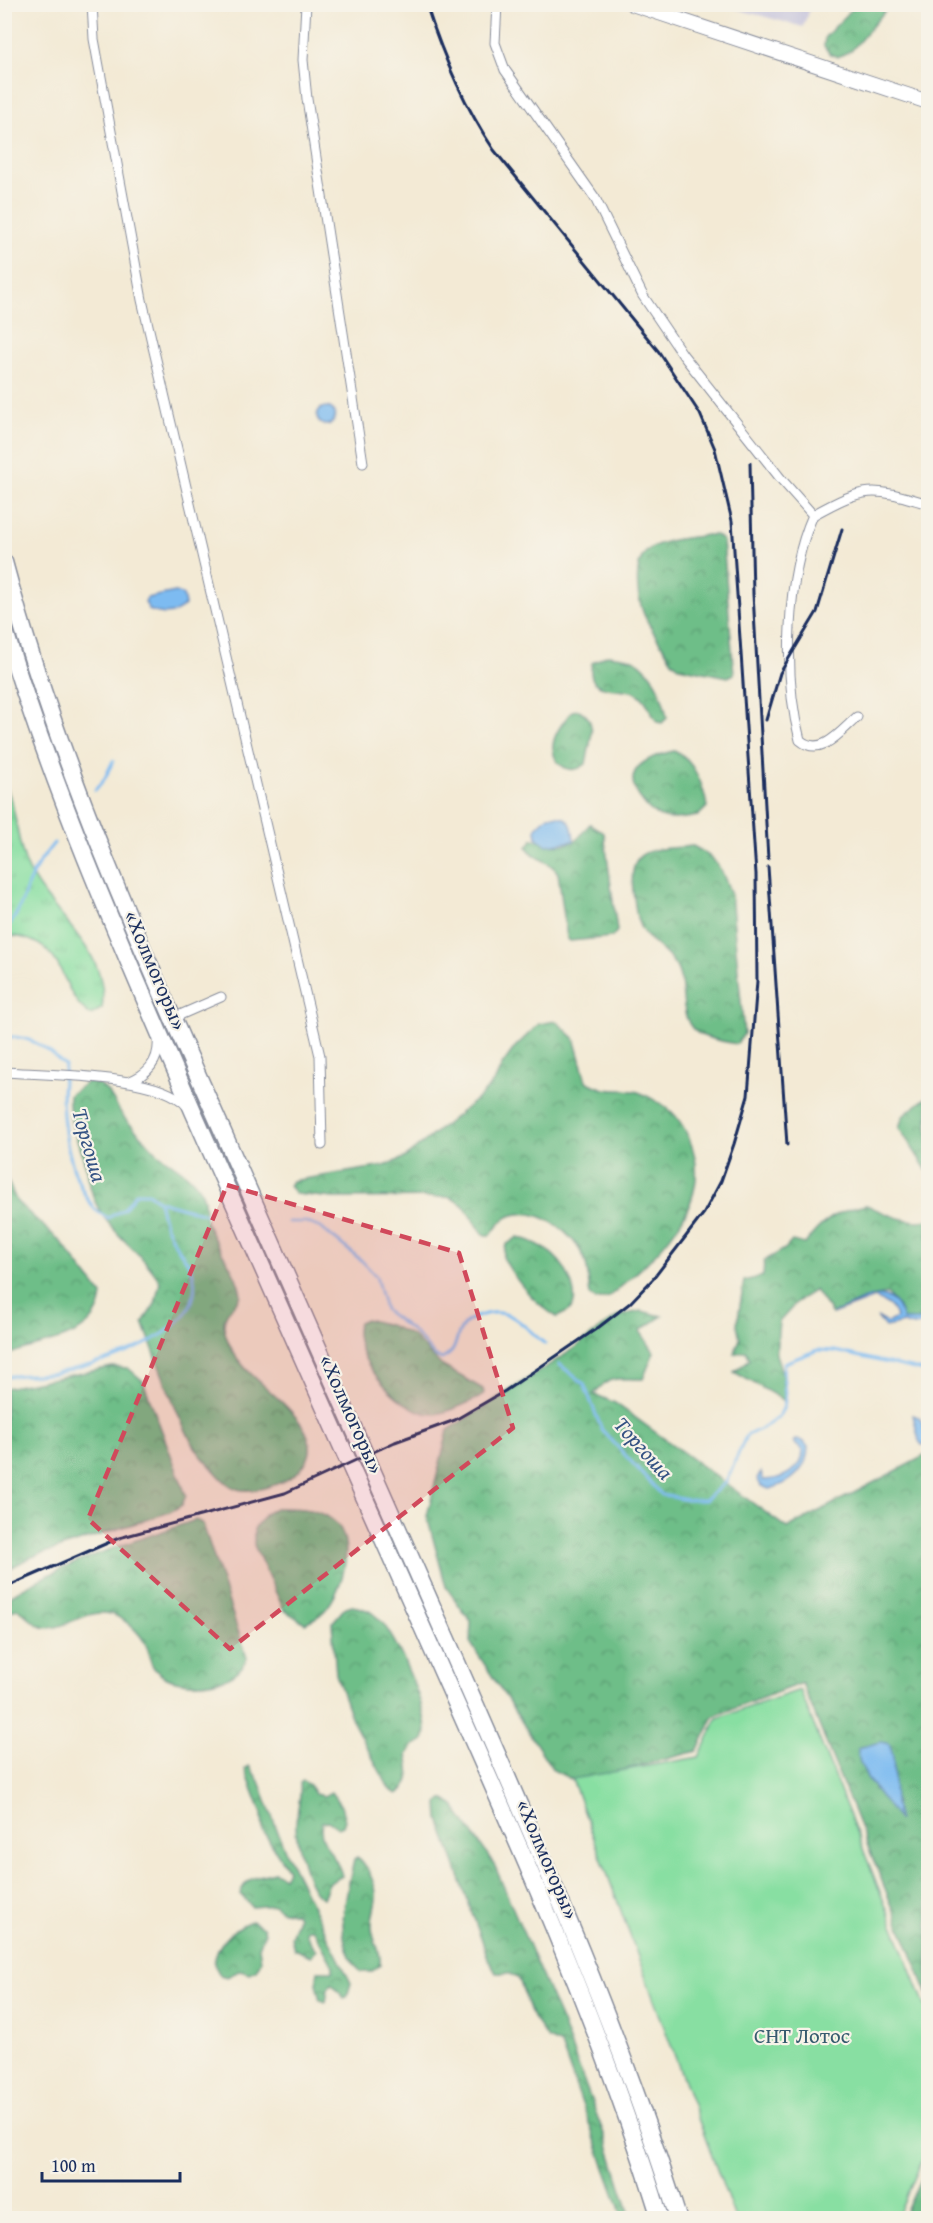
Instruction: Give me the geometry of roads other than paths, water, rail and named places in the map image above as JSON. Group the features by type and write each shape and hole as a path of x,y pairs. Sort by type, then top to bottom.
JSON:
{"highway":[{"name":"«Холмогоры»","path":"4,562 21,624 89,822 188,1053 541,1854 616,2038 678,2218"},
{"name":"«Холмогоры»","path":"4,628 23,692 66,810 157,1028 526,1861 599,2045 660,2218"}],"street":[{"path":"92,4 94,39 142,300 320,1056 322,1145"},
{"path":"306,4 303,60 307,99 363,463"},
{"path":"497,4 495,43 505,70 595,198 644,296 683,355 781,479 813,514"},
{"path":"632,4 928,102"},
{"path":"857,717 830,741 817,747 808,747 800,740 792,683 790,607 799,553 813,514 864,491 900,495 928,504"},
{"path":"173,1018 221,997"},
{"path":"128,1082 142,1077 150,1070 158,1045 157,1028"},
{"path":"4,1072 128,1082 174,1095 196,1117"}],"water":[{"path":"326,407 332,410 335,416 332,422 326,425 320,422 317,416 320,410"},
{"path":"175,592 183,595 185,605 177,611 158,613 149,610 145,602 147,598"},
{"path":"548,816 565,818 571,825 574,841 547,845 537,838 536,828"},
{"path":"880,1296 896,1304 903,1320 928,1320 928,1324 913,1326 903,1323 885,1327 877,1317 887,1323 896,1318 895,1314 888,1305 874,1298 832,1314 867,1298"},
{"path":"913,1415 919,1417 928,1435 927,1444 922,1445 919,1441"},
{"path":"803,1441 808,1447 805,1463 801,1469 791,1480 777,1487 769,1489 761,1486 757,1478 761,1472 763,1480 776,1478 789,1473 799,1464 802,1450 793,1442"},
{"path":"881,1742 889,1744 893,1755 895,1805 899,1821 873,1787 859,1758 858,1748"}],"waterway":[{"path":"95,790 105,778 113,761"},
{"path":"4,931 16,914 36,868 54,843"},
{"name":"Торгоша","path":"4,1037 22,1038 38,1044 65,1066 62,1101 66,1139 84,1193 96,1210 108,1218 124,1209 136,1193 148,1193 159,1201 205,1214"},
{"path":"4,1377 55,1373 120,1355 144,1345 165,1332 182,1317 193,1299 194,1279 190,1266 168,1231 159,1201"},
{"name":"Торгоша","path":"288,1222 306,1222 321,1228 361,1260 376,1276 385,1310 415,1333 436,1357 442,1359 451,1352 461,1329 467,1322 490,1313 508,1315 545,1344"},
{"name":"Торгоша","path":"559,1364 584,1384 602,1430 662,1495 687,1500 705,1500 726,1482 746,1436 766,1426 782,1412 785,1397 784,1363 818,1350 835,1351 928,1372"}],"railway":[{"path":"4,1588 119,1538 285,1493 395,1442 455,1420 505,1391 599,1327 630,1303 653,1279 704,1213 721,1181 748,1096 757,981 756,874 732,521 715,449 700,414 659,352 494,150 455,80 426,4"},
{"path":"750,463 753,594 768,859"},
{"path":"766,720 780,673 817,612 842,529"},
{"path":"768,867 787,1145"}],"park label":[{"name":"СНТ Лотос","path":"802,2035"}]}
